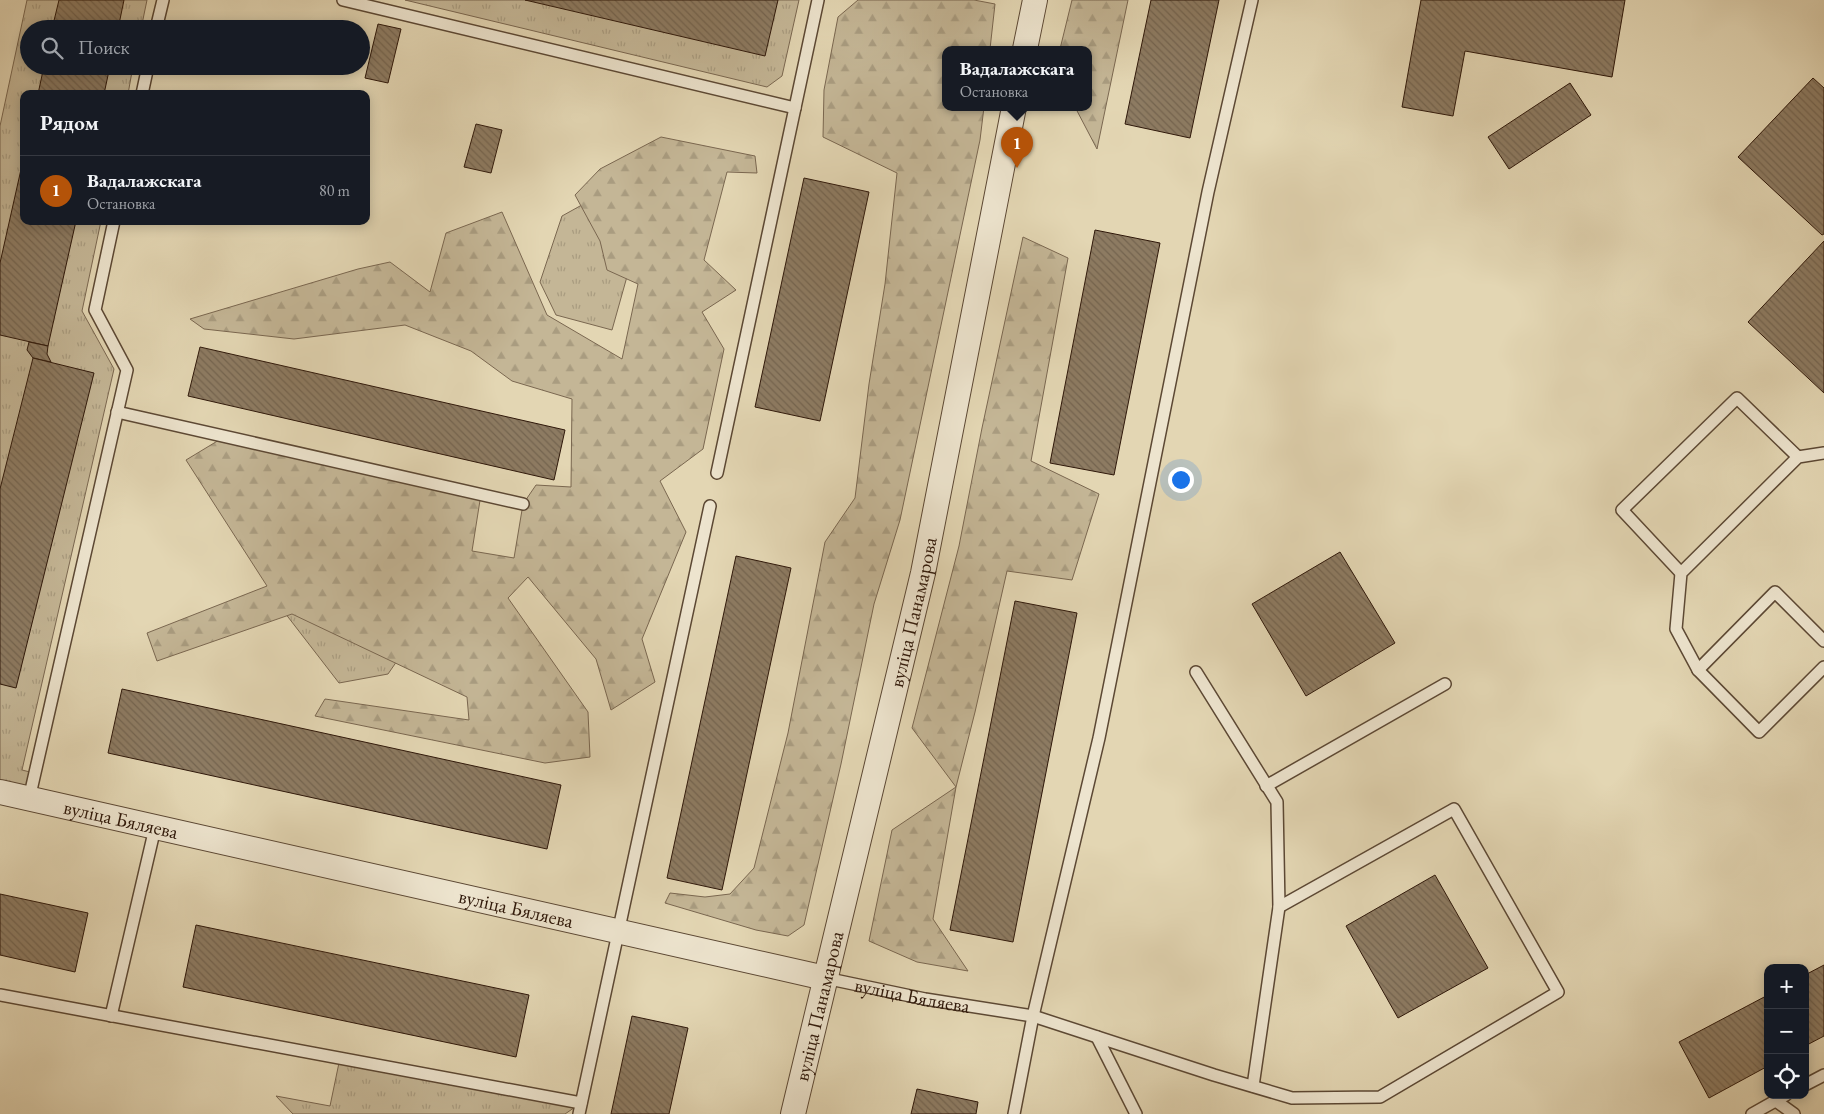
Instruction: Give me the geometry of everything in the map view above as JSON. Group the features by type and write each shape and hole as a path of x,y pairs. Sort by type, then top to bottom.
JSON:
{"street":[{"path":"1026,46 1034,0"},
{"name":"вуліца Панамарова","path":"793,1114 923,573 1013,111"},
{"name":"вуліца Бяляева","path":"0,792 825,978"}],"lane":[{"path":"158,20 163,0"},
{"path":"343,0 795,108"},
{"path":"717,473 818,0"},
{"path":"1014,1114 1033,1016 1099,738 1208,192 1252,0"},
{"path":"143,90 146,75"},
{"path":"29,799 127,370 95,310 113,225"},
{"path":"1682,573 1622,510 1737,398 1798,457"},
{"path":"117,412 522,504"},
{"path":"1824,453 1798,457 1682,573 1676,629 1698,670 1759,732 1824,666"},
{"path":"0,995 580,1108 710,506"},
{"path":"1698,670 1775,592 1824,641"},
{"path":"1196,672 1277,802 1279,907 1253,1086"},
{"path":"1266,786 1445,684"},
{"name":"вуліца Бяляева","path":"825,978 925,1000 1033,1016 1214,1075 1292,1098 1380,1097 1558,992 1454,809 1279,907"},
{"path":"111,1016 155,828"},
{"path":"1097,1037 1136,1114"},
{"path":"1809,1083 1824,1075"},
{"path":"1752,1114 1779,1099"},
{"path":"1782,1099 1794,1114"}],"green space":[{"path":"27,0 147,0 143,20 23,20"},
{"path":"405,0 799,0 782,76 767,87"},
{"path":"858,0 974,0 995,4 990,46 942,46 942,111 984,111 980,140 900,520 874,604 841,764 804,925 788,936 756,930 665,903 670,893 705,897 730,894 754,868 788,733 825,542 855,498 869,384 885,284 897,173 823,137 824,90 838,17"},
{"path":"1072,0 1128,0 1097,149 1077,111 1092,111 1092,46 1061,46"},
{"path":"20,33 20,75 131,75 129,90 20,90 20,225 100,225 82,311 114,369 22,770 34,773 29,799 0,792 0,126"},
{"path":"661,137 755,156 757,173 727,172 704,260 736,290 702,312 724,349 703,449 660,481 686,532 642,639 655,682 611,710 596,659 528,577 508,598 588,712 590,757 545,763 315,716 325,699 469,720 467,697 292,614 157,661 147,633 267,586 186,460 224,437 481,494 472,551 514,558 523,504 536,485 571,487 572,399 512,381 471,351 405,325 294,339 204,329 190,319 358,269 390,262 430,292 446,233 502,212 547,315 622,359 638,284 607,270 600,241 575,195 600,169"},
{"path":"589,201 644,216 612,330 556,315 540,282 562,216"},
{"path":"1023,237 1068,258 1031,461 1099,494 1072,580 1007,571 956,787 912,728 959,546"},
{"path":"278,604 417,632 388,674 339,683"},
{"path":"956,787 933,919 968,971 917,962 869,941 892,830"},
{"path":"340,1058 581,1103 565,1114 293,1114 276,1096 330,1106"}],"building":[{"path":"59,0 124,0 120,20 54,20"},
{"path":"525,0 778,0 765,56"},
{"path":"1151,0 1219,0 1190,138 1125,124"},
{"path":"1421,0 1625,0 1612,77 1465,51 1453,116 1402,107"},
{"path":"378,24 401,29 388,83 365,78 366,75 370,75 370,57"},
{"path":"42,75 108,75 105,90 39,90"},
{"path":"1813,78 1824,88 1824,234 1822,235 1738,157"},
{"path":"1570,83 1591,115 1509,169 1488,137"},
{"path":"476,124 502,130 491,173 464,167"},
{"path":"20,174 20,225 75,225 48,346 0,335 0,263"},
{"path":"804,178 869,192 820,421 755,407"},
{"path":"1095,230 1160,243 1114,475 1050,463"},
{"path":"1824,241 1824,393 1748,322"},
{"path":"29,342 48,346 47,354 51,362 33,358 27,350"},
{"path":"200,347 565,430 554,480 188,396"},
{"path":"33,358 94,373 16,688 0,684 0,489"},
{"path":"1340,552 1395,643 1306,696 1252,604"},
{"path":"736,556 791,568 722,890 667,878"},
{"path":"1015,601 1077,613 1013,942 950,930"},
{"path":"122,689 561,785 547,849 108,753"},
{"path":"1435,875 1488,968 1398,1018 1346,926"},
{"path":"0,894 88,913 75,972 0,955"},
{"path":"196,925 529,995 516,1057 183,987"},
{"path":"1824,965 1824,1036 1809,1044 1809,1009 1809,973"},
{"path":"1764,997 1764,1068 1709,1098 1679,1042"},
{"path":"632,1016 688,1028 669,1114 611,1114"},
{"path":"917,1089 978,1102 976,1114 911,1114"}],"place":[{"name":"Вадалажскага","path":"1017,168"}]}
